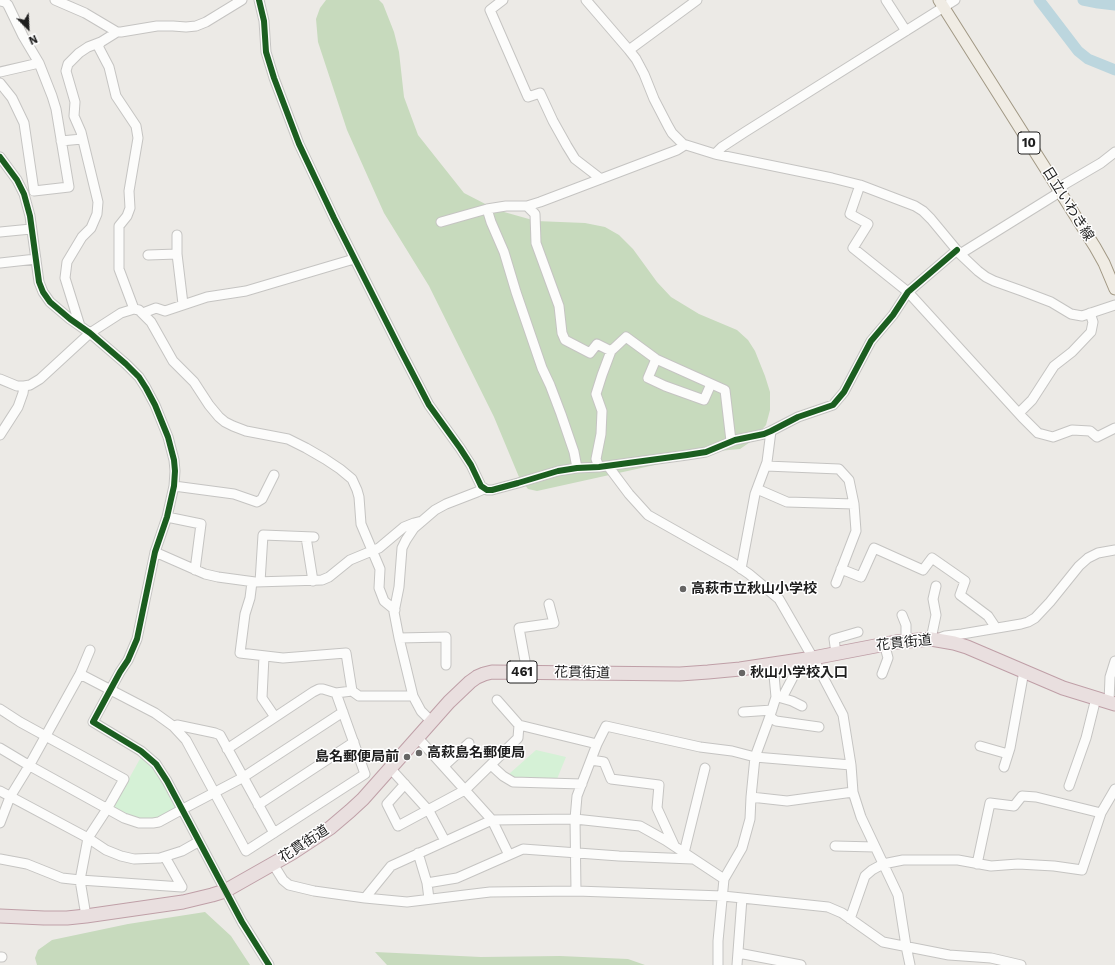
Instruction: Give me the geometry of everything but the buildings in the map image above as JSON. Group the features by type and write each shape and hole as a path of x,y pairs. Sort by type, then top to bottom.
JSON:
{"highway":[{"name":"花貫街道","path":"0,916 67,918 86,916 183,902 225,891 314,839 340,820 363,799 462,690 477,677 492,672 680,674 740,669 813,658 884,643 906,640 933,639 954,642 1063,688 1112,703"}],"main road":[{"name":"日立いわき線","path":"941,4 1104,263 1115,289"}],"street":[{"path":"57,0 85,13 117,32"},
{"path":"80,326 65,278 67,262 82,237 91,228 97,214 98,202 82,139 74,116 75,102 66,71 68,64 79,53 88,47 101,42 117,32 133,31 157,26 196,26 206,22 240,0"},
{"path":"259,0 264,22 266,52 276,85 299,144 354,259 429,405 460,448 484,489"},
{"path":"503,0 490,10 528,97 540,93 553,121 575,159 601,179"},
{"path":"586,0 629,50 644,74 654,99 668,126 678,139 685,145 715,154 860,185 915,206 931,219 959,252 978,271 994,281 1051,302 1071,314 1082,316 1115,305"},
{"path":"629,50 697,0"},
{"path":"886,0 906,31"},
{"path":"715,154 722,147 745,132 935,12 941,4 955,0"},
{"path":"0,1 5,2 8,5 23,36 39,63 52,96 56,110 69,187 34,191 24,123 12,98 0,83"},
{"path":"101,42 98,46 109,67 116,96 136,126 138,138 128,191 130,208 127,216 119,226 119,269 134,309"},
{"path":"0,72 39,63"},
{"path":"61,141 82,139"},
{"path":"441,222 487,209 506,206 527,206 677,150 685,145"},
{"path":"432,722 421,711 413,696 399,638 395,610 399,587 402,548 409,534 414,528 435,510 484,489 492,490 552,472 577,468 603,467 687,456 706,452 731,441 764,434 798,417 833,405 844,392 871,341 893,315 908,292 959,252 1055,194 1065,184 1101,163 1115,152"},
{"path":"0,157 21,188 28,207 39,282 43,292 50,302 90,333 139,377 155,405 172,449 175,471 174,486 167,517 155,552 137,639 128,660 93,722 141,751 156,764 252,940 269,965"},
{"path":"860,185 850,214 868,224 853,248 908,292 1038,433 1053,437 1072,430 1090,431 1097,437 1115,428"},
{"path":"527,206 535,214 536,243 559,306 562,333 565,340 590,353 597,344 611,352"},
{"path":"487,209 504,252 542,368 561,414 574,452 577,468"},
{"path":"0,232 31,229"},
{"path":"177,235 177,254 183,304"},
{"path":"148,255 177,254"},
{"path":"0,263 36,259"},
{"path":"143,313 156,308 165,310 207,297 246,292 354,259"},
{"path":"0,379 17,386 30,385 40,379 90,333 125,311 134,309 139,310 150,322 173,361 194,382 209,405 225,422 246,431 288,439 325,459 352,479 359,497 361,524 380,569 379,588 384,601 395,610"},
{"path":"1019,413 1032,400 1054,366 1072,352 1091,332 1093,322 1090,313"},
{"path":"731,441 725,390 656,359 626,337 611,352 596,394 602,411 601,434 596,459 648,515 741,568 779,599 813,658 843,715 851,765 853,792 861,817 898,895 910,965"},
{"path":"656,359 648,378 665,386 704,400 711,384"},
{"path":"0,435 18,406 24,386"},
{"path":"741,568 755,494 767,462 771,431"},
{"path":"766,466 839,469 849,480 854,504 856,531 836,583"},
{"path":"174,486 234,494 257,502 262,499 274,475"},
{"path":"757,489 787,502 854,504"},
{"path":"167,517 201,524 195,570"},
{"path":"155,552 205,574 256,582 314,581 326,579 350,560 378,548 404,527 414,522 422,521"},
{"path":"314,581 310,537 263,535 256,582 245,614 240,653 283,658 346,653 352,692"},
{"path":"841,569 861,577 874,548 923,570 932,558 965,581 960,596 988,616 996,628"},
{"path":"936,586 933,599 936,615 933,639 1022,624 1035,618 1079,566 1088,558 1098,553 1115,550"},
{"path":"527,672 519,628 554,623 549,604"},
{"path":"902,615 906,625 906,640"},
{"path":"836,653 834,639 858,632"},
{"path":"399,638 446,636 446,665"},
{"path":"882,674 888,658 884,643"},
{"path":"0,823 10,797 80,674 90,650"},
{"path":"264,656 262,698 274,717"},
{"path":"1112,703 1110,677 1115,660"},
{"path":"718,965 718,941 724,879 742,848 750,819 755,757 771,713 793,677 794,661"},
{"path":"773,664 779,698"},
{"path":"1004,767 1010,748 1024,671"},
{"path":"80,674 155,713 173,726 186,740 246,851 365,774 336,693"},
{"path":"227,749 315,691 323,689 336,693 352,692 359,696 413,696"},
{"path":"779,698 802,706"},
{"path":"1069,786 1086,738 1096,698"},
{"path":"497,700 519,725 597,744"},
{"path":"0,709 20,722 124,779 88,838 80,880 86,916"},
{"path":"0,748 29,766 124,818 139,823 153,823 158,822 242,778 343,712"},
{"path":"743,712 771,713"},
{"path":"771,713 776,721 819,727"},
{"path":"173,726 178,725 220,735 242,778 274,833"},
{"path":"405,784 387,804 398,826 465,790 518,738 519,725"},
{"path":"576,891 575,819 577,796 597,744 606,726 755,757 851,765"},
{"path":"418,738 492,820 509,855"},
{"path":"258,805 354,742"},
{"path":"444,766 469,743"},
{"path":"980,746 1008,754"},
{"path":"591,760 604,762 611,780 659,785 657,808 675,847"},
{"path":"491,765 503,776 513,782 582,784"},
{"path":"390,768 429,810 445,841"},
{"path":"688,856 704,768"},
{"path":"850,919 865,876 883,864 903,860 958,860 991,866 1018,864 1082,870 1101,814 1115,789"},
{"path":"0,791 88,838 106,850 121,856 134,859 160,858 182,851 198,842"},
{"path":"751,797 787,801 853,792"},
{"path":"977,864 990,803 1014,806 1022,796 1036,797 1101,814"},
{"path":"365,898 390,866 492,820 575,819 640,826 665,840 724,879"},
{"path":"834,846 875,847"},
{"path":"427,883 458,878 523,849 619,856 688,856"},
{"path":"418,853 427,883 429,899"},
{"path":"0,859 27,864 62,878 182,887 165,856"},
{"path":"273,864 283,880 290,885 314,891 407,902 490,892 576,891 723,896 828,907 842,913 883,942 977,961 991,958 1021,965"},
{"path":"737,965 742,898"},
{"path":"738,953 801,965"}],"green space":[{"path":"326,0 379,0 383,4 394,32 399,52 404,97 418,135 464,193 497,210 536,221 585,223 605,227 619,235 633,249 657,282 671,297 699,314 737,330 748,340 755,351 770,392 770,410 766,425 753,440 740,449 718,451 537,491 528,489 519,477 494,417 429,286 384,213 347,130 318,42 316,19 320,8"},
{"path":"536,750 566,757 557,779 518,780 509,774"},
{"path":"141,757 149,758 181,810 146,823 111,811"},
{"path":"205,912 231,936 250,965 37,965 35,958 38,950 52,940 128,924"},
{"path":"375,952 481,957 560,956 628,959 645,965 387,965"}],"waterway":[{"path":"1039,0 1078,51 1088,59 1115,70"},
{"path":"1083,0 1115,5"}],"cycle path":[{"path":"259,0 264,21 266,52 274,78 299,144 334,218 429,405 471,465 481,486 487,490 492,490 558,471 599,467 706,452 735,440 764,434 798,417 833,405 844,392 871,341 893,315 908,292 957,250"},
{"path":"0,157 17,180 24,194 30,216 39,282 43,292 50,302 90,333 139,377 155,405 168,437 174,460 174,486 167,517 155,552 137,639 128,660 93,722 141,751 156,764 167,781 242,922 269,965"}],"place":[{"name":"高萩市立秋山小学校","path":"683,589"},
{"name":"秋山小学校入口","path":"742,673"},
{"name":"高萩島名郵便局","path":"419,753"},
{"name":"島名郵便局前","path":"407,757"}]}
